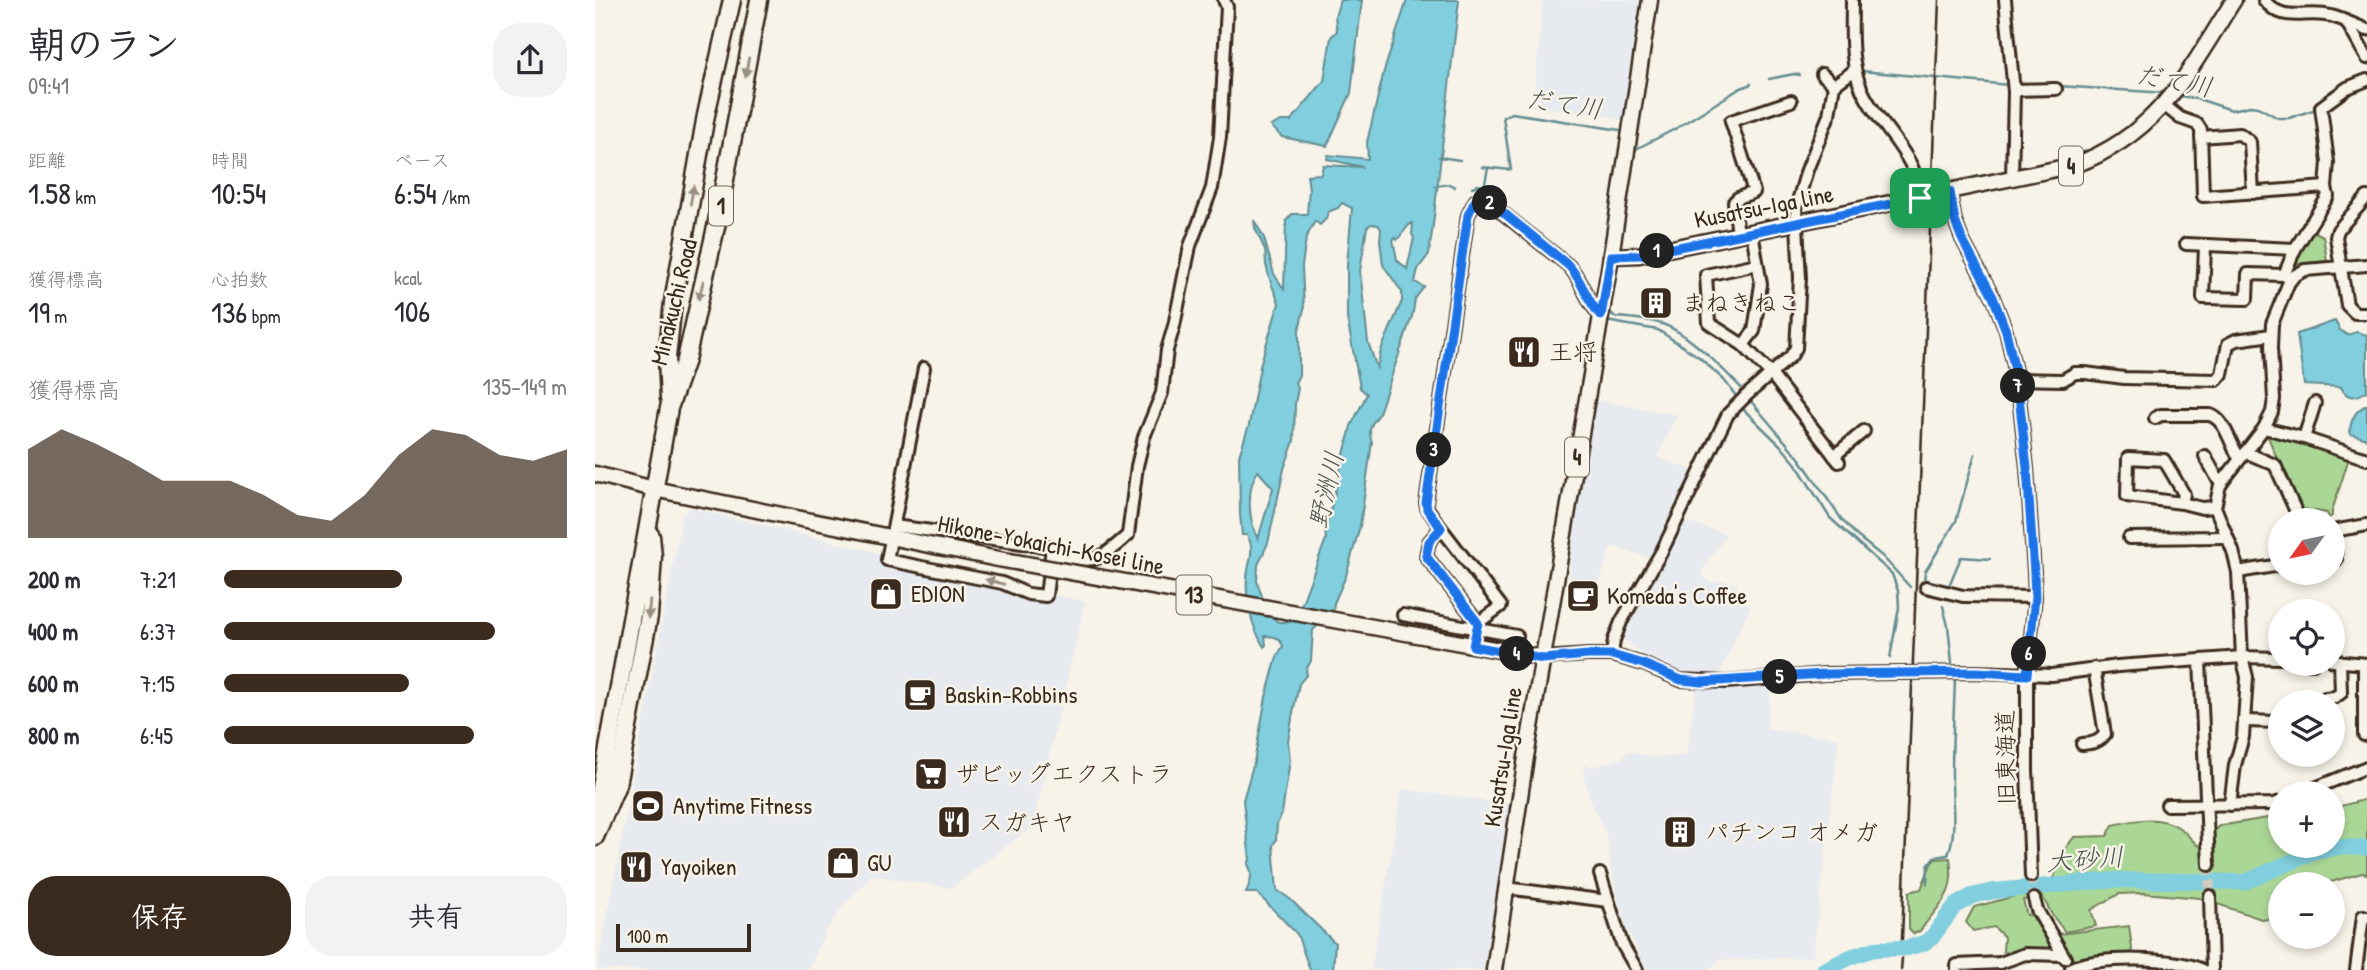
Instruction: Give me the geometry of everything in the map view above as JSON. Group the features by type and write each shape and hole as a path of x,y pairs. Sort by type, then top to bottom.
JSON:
{"highway":[{"name":"Minakuchi Road","path":"669,408 667,358 673,302 706,115 732,0"},
{"name":"Minakuchi Road","path":"654,489 669,408 686,359 716,227 759,0"},
{"name":"1","path":"595,821 654,489"},
{"path":"595,837 617,785 649,616 653,556 649,516"}],"main road":[{"path":"1611,256 1650,0"},
{"name":"Kusatsu-Iga line","path":"1494,970 1611,256 1639,255 1798,224 2075,165 2129,137 2170,97 2234,0"},
{"name":"Hikone-Yokaichi-Kosei line","path":"595,474 654,489 892,532 993,558 1543,659"}],"street":[{"path":"1052,554 1091,561 1104,557 1128,535 1137,466 1144,437 1162,393 1167,350 1189,246 1212,188 1220,137 1227,7 1224,0"},
{"path":"1852,0 1855,70 1870,105 1912,168 1920,198"},
{"path":"1991,0 2005,0 2014,90 2012,178"},
{"path":"2264,0 2276,12 2286,15 2329,15 2367,30"},
{"path":"2346,21 2367,58"},
{"path":"1612,655 1621,622 1661,551 1728,414 1797,348 1800,278 1796,208 1807,170 1829,115 1835,85 1855,70"},
{"path":"1822,74 1835,85"},
{"path":"2229,806 2235,765 2243,737 2246,677 2242,657 2238,572 2215,507 2222,483 2264,428 2272,412 2272,324 2295,249 2327,196 2328,162 2321,107 2347,88 2367,80"},
{"path":"2014,90 2056,89"},
{"path":"2170,97 2180,118 2197,124 2201,130 2203,196 2326,187"},
{"path":"1743,345 1754,331 1761,284 1757,264 1734,202 1754,192 1731,121 1791,101"},
{"path":"2201,137 2240,134 2250,142 2253,193"},
{"name":"旧東海道","path":"1950,192 1955,221 1962,239 1993,297 2006,331 2017,379 2033,535 2035,597 2027,675 2031,876"},
{"path":"2367,197 2336,237 2347,305 2355,313 2367,313"},
{"path":"1473,646 1477,626 1501,606 1427,509 1426,503 1468,215 1475,201 1486,201 1494,205 1569,266 1577,274 1594,309 1601,316"},
{"path":"2186,244 2295,249"},
{"path":"2206,246 2203,298 2247,299 2248,274 2287,277 2305,270 2367,265"},
{"path":"1757,264 1706,275 1709,323 1743,345 1771,374 1836,459 1864,431"},
{"path":"2017,379 2063,380 2075,373 2085,373 2124,378 2217,380 2222,374 2228,344 2244,338 2271,335"},
{"path":"892,532 1052,547 1047,596 1028,594 1002,583 887,560 892,532 924,368"},
{"path":"2304,438 2315,402"},
{"path":"2155,418 2161,415 2217,417 2222,422 2231,447 2243,455 2275,466 2294,508"},
{"path":"2264,428 2367,458"},
{"path":"2205,456 2222,483"},
{"path":"2182,503 2184,494 2164,460 2127,458 2127,496 2202,508 2215,507"},
{"path":"2345,529 2367,525"},
{"path":"1441,528 1429,542 1426,556 1477,626"},
{"path":"2129,538 2227,537"},
{"path":"2238,572 2268,567"},
{"path":"1926,587 1963,596 2035,597"},
{"path":"1403,615 1477,626 1517,636"},
{"path":"1543,659 1612,655 1681,680 1702,682 1825,674 1977,672 2052,675 2094,668 2242,657 2268,658"},
{"path":"2200,660 2209,865"},
{"path":"2345,662 2365,664 2364,735"},
{"path":"2082,744 2095,743 2105,734 2094,668"},
{"path":"2244,721 2268,722"},
{"path":"2333,781 2367,767"},
{"path":"2167,805 2268,804"},
{"path":"1600,874 1622,944 1637,970"},
{"path":"1506,888 1608,901"},
{"path":"2210,896 2212,970"},
{"path":"2034,899 2037,910 2071,969 2081,964 2141,960 2173,961 2203,970"},
{"path":"2355,970 2363,916 2367,917"},
{"path":"1957,970 1957,965 2000,963 2025,954 2063,954"}],"shaded area":[{"path":"1543,0 1641,0 1624,121 1606,115 1533,106"},
{"path":"1591,399 1677,415 1657,457 1694,471 1653,559 1611,546 1598,588 1569,580 1571,566 1567,564"},
{"path":"691,508 1085,602 1033,826 951,888 872,875 844,905 825,932 809,970 597,970 682,516"},
{"path":"1683,521 1727,534 1701,572 1710,583 1724,581 1739,585 1731,596 1751,605 1719,674 1669,669 1646,657 1621,637 1625,621"},
{"path":"1771,685 1767,729 1839,738 1813,957 1720,960 1708,970 1646,970 1622,917 1606,834 1592,804 1583,774 1585,765 1594,767 1622,758 1629,751 1653,757 1686,756 1696,689"},
{"path":"1402,789 1509,804 1484,970 1371,970"}],"green space":[{"path":"2309,229 2323,236 2327,261 2293,264"},
{"path":"2266,432 2350,455 2333,508 2302,508 2296,504"},
{"path":"2367,799 2367,874 2345,878 2345,872 2268,872 2268,919 2264,920 2200,898 2144,893 2119,894 2091,910 2096,926 2065,932 2042,896 2023,900 2027,915 2040,916 2054,944 2054,951 2010,955 2003,951 2004,937 1994,927 1973,931 1966,922 1974,907 2038,890 2054,877 2060,856 2074,837 2107,836 2113,825 2138,820 2170,823 2181,829 2198,846 2219,826 2268,818 2268,858 2345,858 2345,805"},
{"path":"1950,858 1951,882 1945,898 1920,931 1913,934 1909,929 1909,892 1921,889 1935,859"},
{"path":"2129,926 2133,956 2075,962 2058,934"}],"water":[{"path":"1340,0 1362,0 1351,93 1327,146 1282,137 1271,126 1281,121 1291,121 1324,81 1331,37 1337,31 1335,17"},
{"path":"1407,0 1459,0 1429,254 1418,269 1415,282 1424,287 1415,299 1413,313 1378,416 1371,428 1372,442 1360,526 1333,611 1313,630 1311,661 1306,670 1307,674 1299,684 1288,741 1290,760 1282,814 1273,845 1277,890 1290,899 1335,943 1333,970 1310,970 1297,934 1257,893 1246,893 1251,875 1243,800 1254,762 1266,697 1277,657 1283,646 1276,638 1265,636 1264,647 1253,622 1247,587 1251,546 1247,535 1242,535 1240,514 1239,456 1249,425 1261,362 1279,303 1254,220 1264,238 1274,274 1284,289 1286,221 1292,214 1307,214 1307,175 1321,174 1323,165 1363,167 1327,159 1328,155 1368,159 1367,142 1384,71","holes":["1342,203 1352,208 1347,264 1347,318 1360,388 1367,394 1351,426 1325,532 1326,539 1302,603 1291,622 1278,622 1267,612 1257,581 1258,565 1268,543 1284,469 1294,441 1298,388 1295,383 1299,375 1299,330 1304,309 1302,266 1306,238 1315,221 1320,225 1328,212","1413,223 1414,238 1407,269 1397,260 1393,239 1397,240","1371,224 1378,225 1381,229 1383,265 1402,292 1402,301 1381,350 1377,368 1368,342 1360,271 1367,227","1258,471 1273,488 1258,539 1252,523 1250,504 1254,478"]},
{"path":"2335,321 2347,335 2357,332 2367,335 2367,391 2360,395 2349,396 2341,387 2304,385 2297,334"},
{"path":"2367,405 2367,439 2350,434 2354,416"}],"waterway":[{"name":"だて川","path":"1862,71 2009,85"},
{"name":"だて川","path":"1769,79 1800,75"},
{"name":"だて川","path":"1636,149 1751,84"},
{"name":"だて川","path":"2058,86 2166,93"},
{"name":"だて川","path":"2176,95 2232,110 2258,107 2278,118 2289,118 2316,109"},
{"name":"だて川","path":"1482,167 1511,170 1503,117 1512,113 1620,130"},
{"name":"だて川","path":"1439,157 1460,160"},
{"path":"1484,188 1488,168"},
{"path":"1435,186 1449,184 1455,187"},
{"path":"1472,187 1479,185 1484,188 1521,220"},
{"path":"1520,219 1581,271 1595,296"},
{"path":"1528,240 1561,266"},
{"path":"1582,297 1586,308 1593,314"},
{"path":"1610,312 1615,317 1670,327 1704,352 1744,391"},
{"path":"1606,321 1658,330 1699,357 1724,380 1736,396"},
{"path":"1749,399 1800,459 1842,520 1883,557 1910,587"},
{"path":"1742,408 1796,464 1830,518 1892,574 1898,591 1899,607 1890,658"},
{"path":"1924,583 1925,572 1956,521 1975,454"},
{"path":"1948,588 1961,557 1990,559"},
{"path":"1943,606 1952,663"},
{"path":"1927,884 1928,865 1934,857 1948,855 1953,835 1955,680"},
{"name":"大砂川","path":"1824,970 1875,949 1907,948 1924,943 1933,936 1955,906 1972,896 1994,891 2115,880 2245,882 2314,852 2339,847 2367,848"}],"tunnel":[{"path":"2209,865 2210,896"},
{"path":"2031,876 2034,899"}],"railway":[{"path":"1902,939 1939,0"},
{"path":"1901,970 1902,958"}],"place":[{"name":"まねきねこ","path":"1656,303"},
{"name":"王将","path":"1524,352"},
{"name":"EDION","path":"886,594"},
{"name":"Komeda's Coffee","path":"1583,596"},
{"name":"Baskin-Robbins","path":"920,695"},
{"name":"ザビッグエクストラ","path":"931,774"},
{"name":"Anytime Fitness","path":"648,806"},
{"name":"スガキヤ","path":"954,822"},
{"name":"パチンコ オメガ","path":"1680,832"},
{"name":"GU","path":"843,863"},
{"name":"Yayoiken","path":"636,867"}],"route":[{"path":"1950,192 1955,221 1993,297 2014,360 2033,535 2035,597 2027,675 1977,672 1825,674 1702,682 1667,676 1643,664 1612,655 1543,659 1473,646 1478,623 1426,556 1429,542 1441,528 1427,509 1426,503 1468,215 1475,201 1486,201 1494,205 1569,266 1577,274 1589,301 1601,316 1611,256 1639,255 1920,198 1950,192"}],"water label":[{"name":"野洲川","path":"1326,490"}]}
